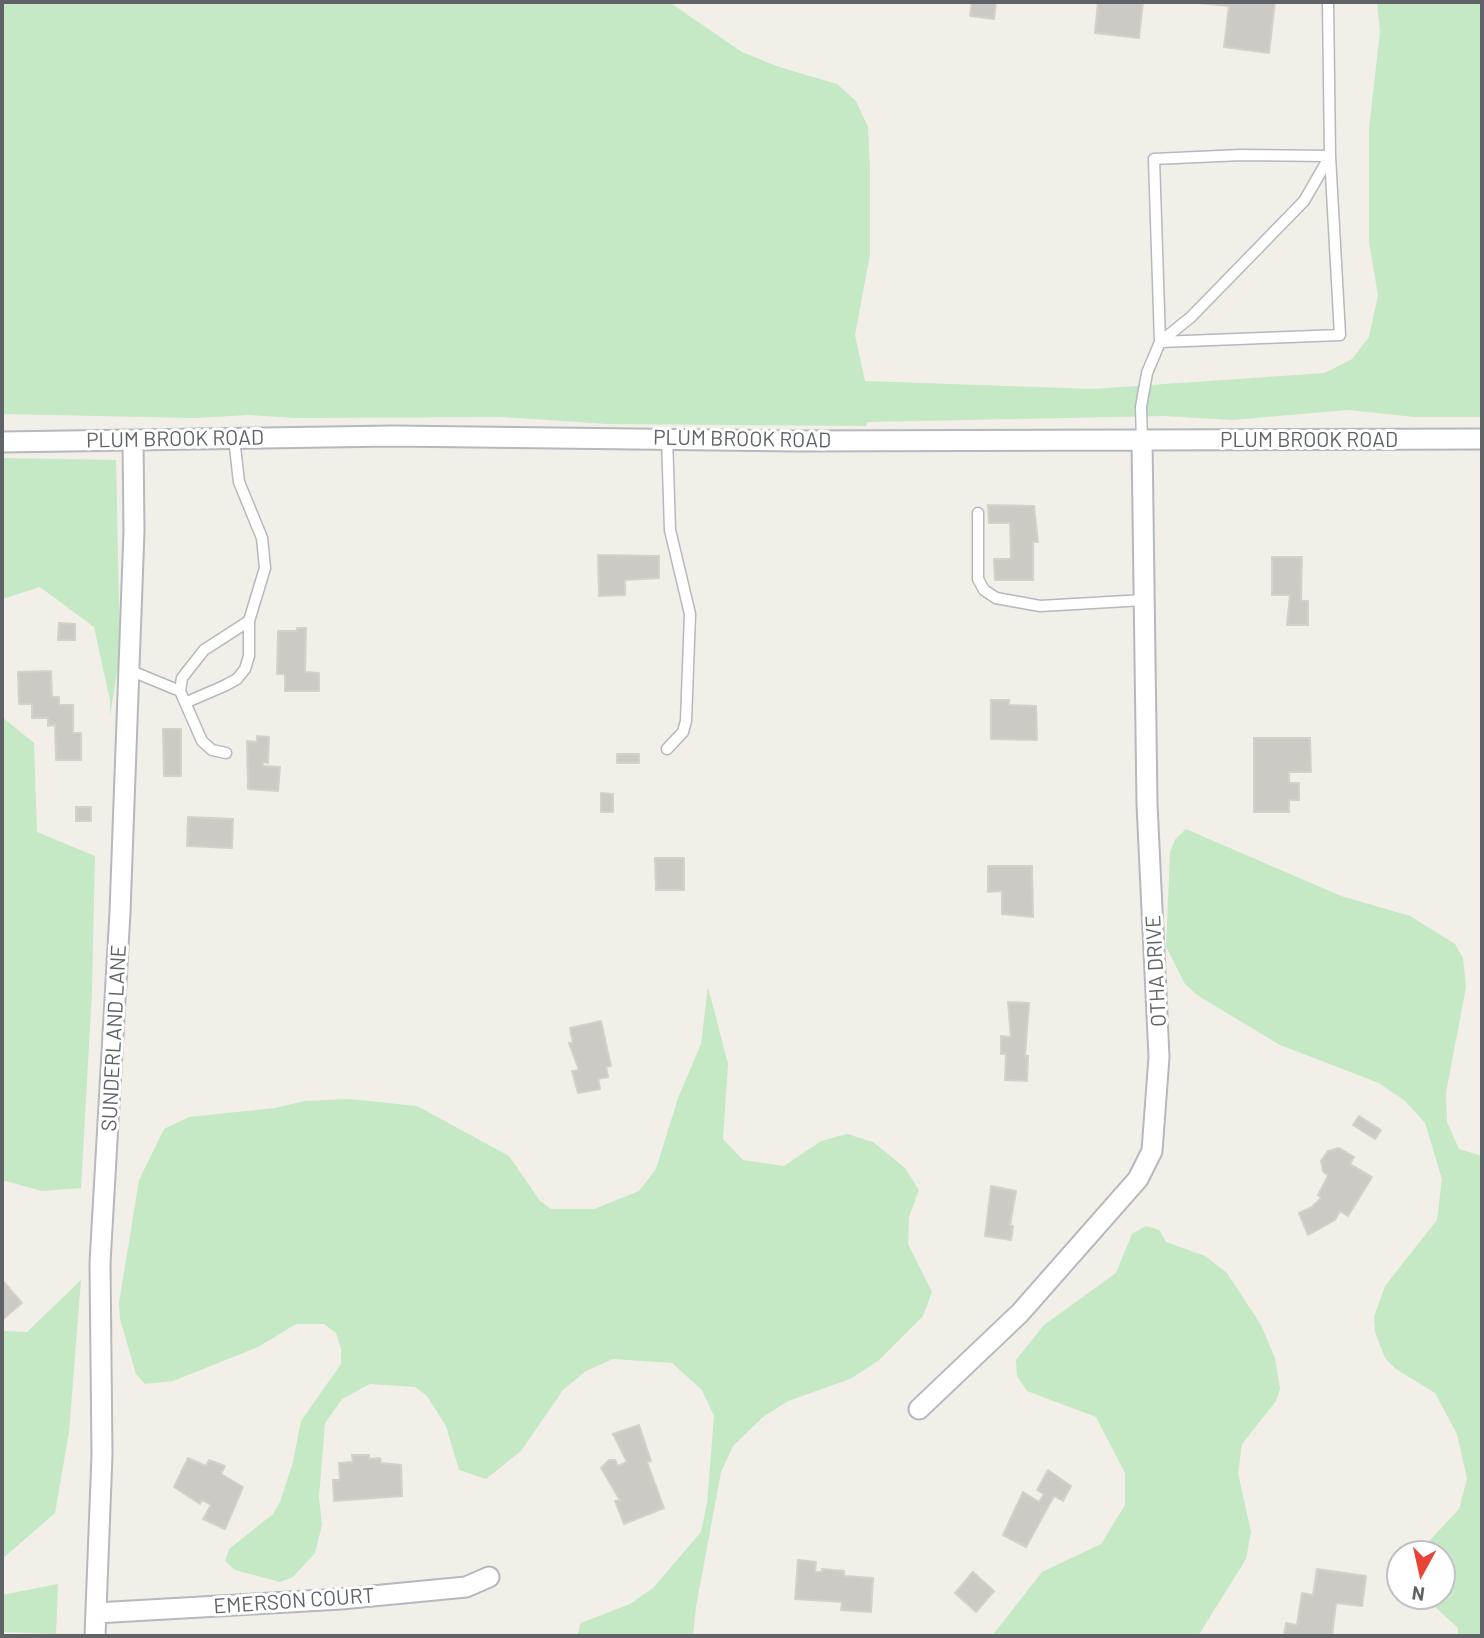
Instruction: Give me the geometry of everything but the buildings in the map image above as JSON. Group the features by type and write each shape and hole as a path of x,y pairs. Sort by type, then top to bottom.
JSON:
{"street":[{"name":"PLUM BROOK ROAD","path":"2,442 234,438 667,437 796,441 1482,439"},
{"name":"SUNDERLAND LANE","path":"95,1636 102,1455 100,1263 112,1088 129,670 134,531 133,439"},
{"name":"OTHA DRIVE","path":"919,1409 1020,1313 1138,1179 1152,1151 1159,1057 1147,804 1142,440"},
{"name":"EMERSON COURT","path":"96,1614 341,1599 466,1587 489,1577"}],"lane":[{"path":"1160,342 1340,335 1330,156 1328,2"},
{"path":"1142,440 1141,407 1147,373 1160,342 1154,159 1241,155 1330,156"},
{"path":"1160,342 1191,317 1304,201 1330,156"},
{"path":"667,437 670,530 690,614 687,721 683,732 667,749"},
{"path":"187,702 230,682 245,669 249,656 249,621 261,586 265,554 262,538 239,482 234,438"},
{"path":"978,513 978,579 984,590 996,598 1040,606 1144,600"},
{"path":"180,691 182,678 204,650 249,621"},
{"path":"129,670 180,691 202,741 212,750 226,753"}],"green space":[{"path":"2,2 669,2 742,52 779,67 837,84 856,101 868,127 870,168 870,254 855,335 865,381 1092,389 1325,373 1352,359 1369,337 1378,295 1369,242 1369,129 1380,31 1377,2 1482,2 1482,417 1415,417 1348,410 1232,420 1165,416 867,422 866,426 607,424 502,417 294,418 249,415 194,418 2,414"},
{"path":"2,458 116,460 120,653 110,716 110,700 94,627 40,587 2,599"},
{"path":"2,717 34,743 37,832 95,856 92,991 81,1188 42,1191 2,1180"},
{"path":"1186,829 1341,896 1410,916 1455,944 1463,958 1466,987 1446,1093 1447,1122 1459,1149 1482,1156 1482,1636 1458,1636 1458,1628 1438,1610 1456,1610 1456,1540 1430,1540 1459,1509 1467,1479 1457,1434 1435,1393 1396,1369 1385,1358 1375,1332 1374,1317 1385,1286 1437,1220 1442,1179 1425,1123 1405,1101 1379,1083 1280,1045 1197,995 1185,984 1166,947 1170,852 1176,838"},
{"path":"708,987 728,1064 723,1139 743,1160 784,1166 821,1141 847,1134 873,1142 905,1168 919,1190 909,1217 908,1244 932,1292 923,1316 878,1361 850,1379 788,1401 763,1417 733,1446 721,1472 693,1636 577,1636 581,1623 630,1604 653,1588 701,1532 707,1503 714,1416 702,1390 672,1363 613,1359 586,1371 563,1390 521,1451 486,1479 459,1470 446,1426 427,1396 415,1387 370,1384 342,1399 325,1423 319,1497 322,1525 315,1553 293,1577 280,1582 235,1570 225,1561 229,1549 273,1514 280,1502 293,1462 301,1421 341,1364 341,1349 336,1333 324,1324 296,1324 258,1347 173,1381 145,1384 136,1374 120,1319 119,1303 139,1180 164,1129 189,1117 275,1108 305,1101 349,1099 417,1106 509,1156 540,1201 551,1209 594,1209 639,1191 656,1169 678,1098 701,1044"},
{"path":"1146,1226 1159,1230 1166,1242 1205,1256 1227,1273 1261,1325 1275,1358 1280,1389 1276,1401 1242,1444 1238,1473 1251,1532 1246,1559 1198,1636 992,1636 1042,1572 1101,1544 1125,1505 1125,1473 1096,1417 1027,1391 1017,1376 1016,1360 1044,1325 1116,1273 1132,1234"},
{"path":"81,1280 69,1432 55,1513 2,1559 2,1331 27,1332"},
{"path":"58,1584 56,1634 2,1632 2,1595"}]}
